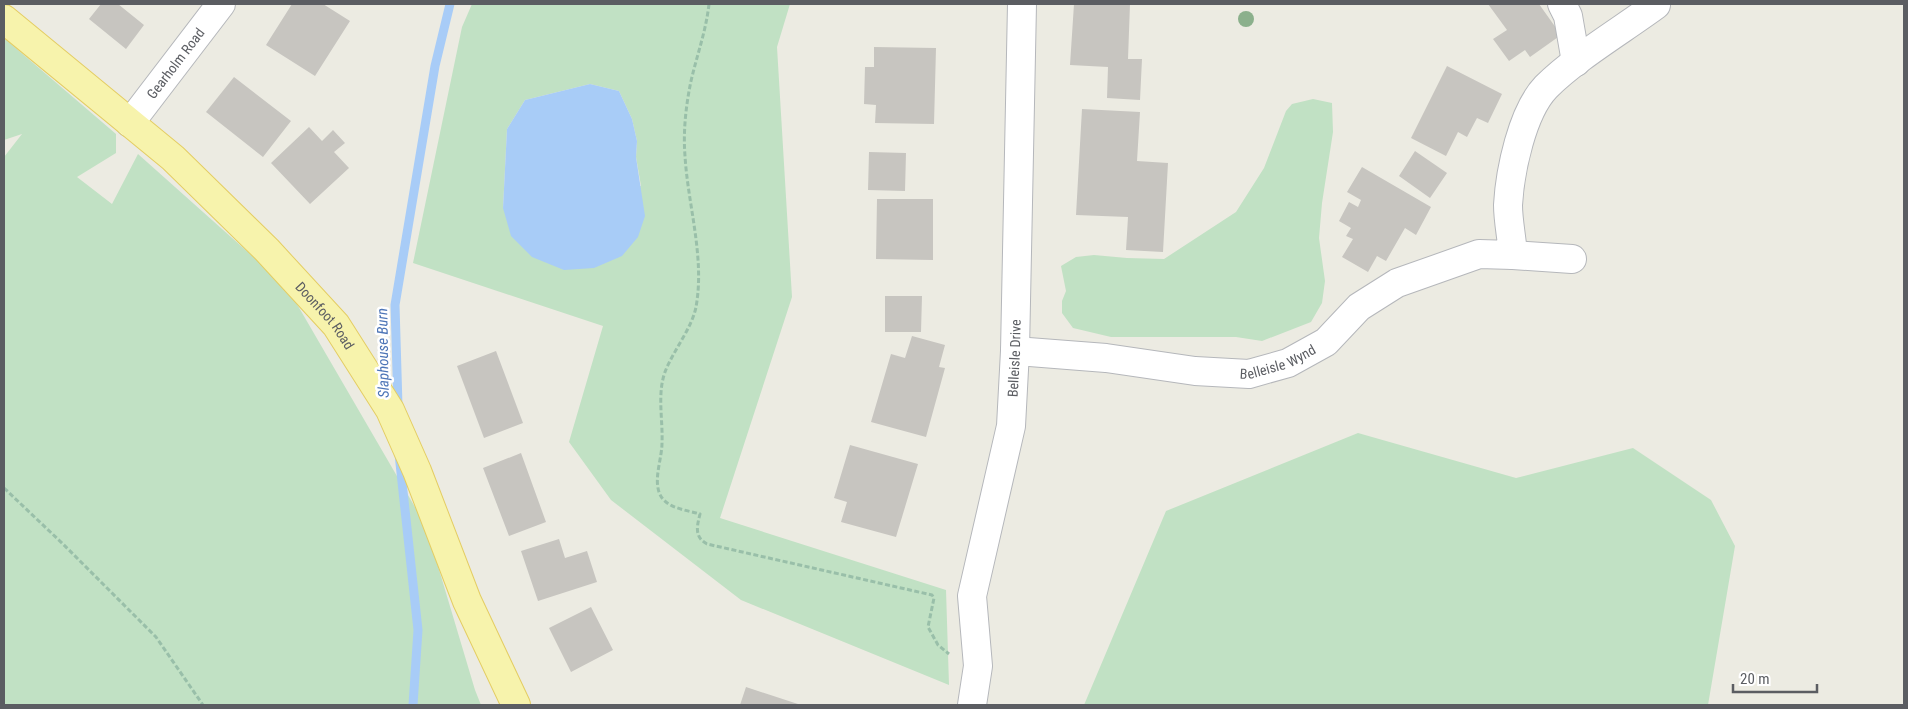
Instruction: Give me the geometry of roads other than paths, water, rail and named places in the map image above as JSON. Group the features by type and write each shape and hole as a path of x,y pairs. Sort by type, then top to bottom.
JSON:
{"main road":[{"name":"Doonfoot Road","path":"4,19 173,158 267,250 336,325 390,410 417,471 467,601 516,705"}],"street":[{"name":"Gearholm Road","path":"130,122 222,4"},
{"name":"Belleisle Drive","path":"972,705 978,666 972,596 1011,426 1015,351 1022,4"},
{"path":"1562,4 1568,16 1576,62"},
{"path":"1513,255 1508,206 1515,156 1525,121 1545,88 1576,62 1656,5"},
{"name":"Belleisle Wynd","path":"1015,351 1106,358 1195,371 1249,374 1288,363 1326,342 1359,307 1397,283 1444,265 1479,254 1572,259"}],"water":[{"path":"590,84 619,91 632,119 637,141 636,157 645,216 638,237 622,256 594,268 564,270 532,257 511,236 503,208 507,129 525,100"}],"waterway":[{"name":"Slaphouse Burn","path":"398,406 395,305 435,66 450,4"},
{"name":"Slaphouse Burn","path":"399,454 418,630 413,705"}]}
